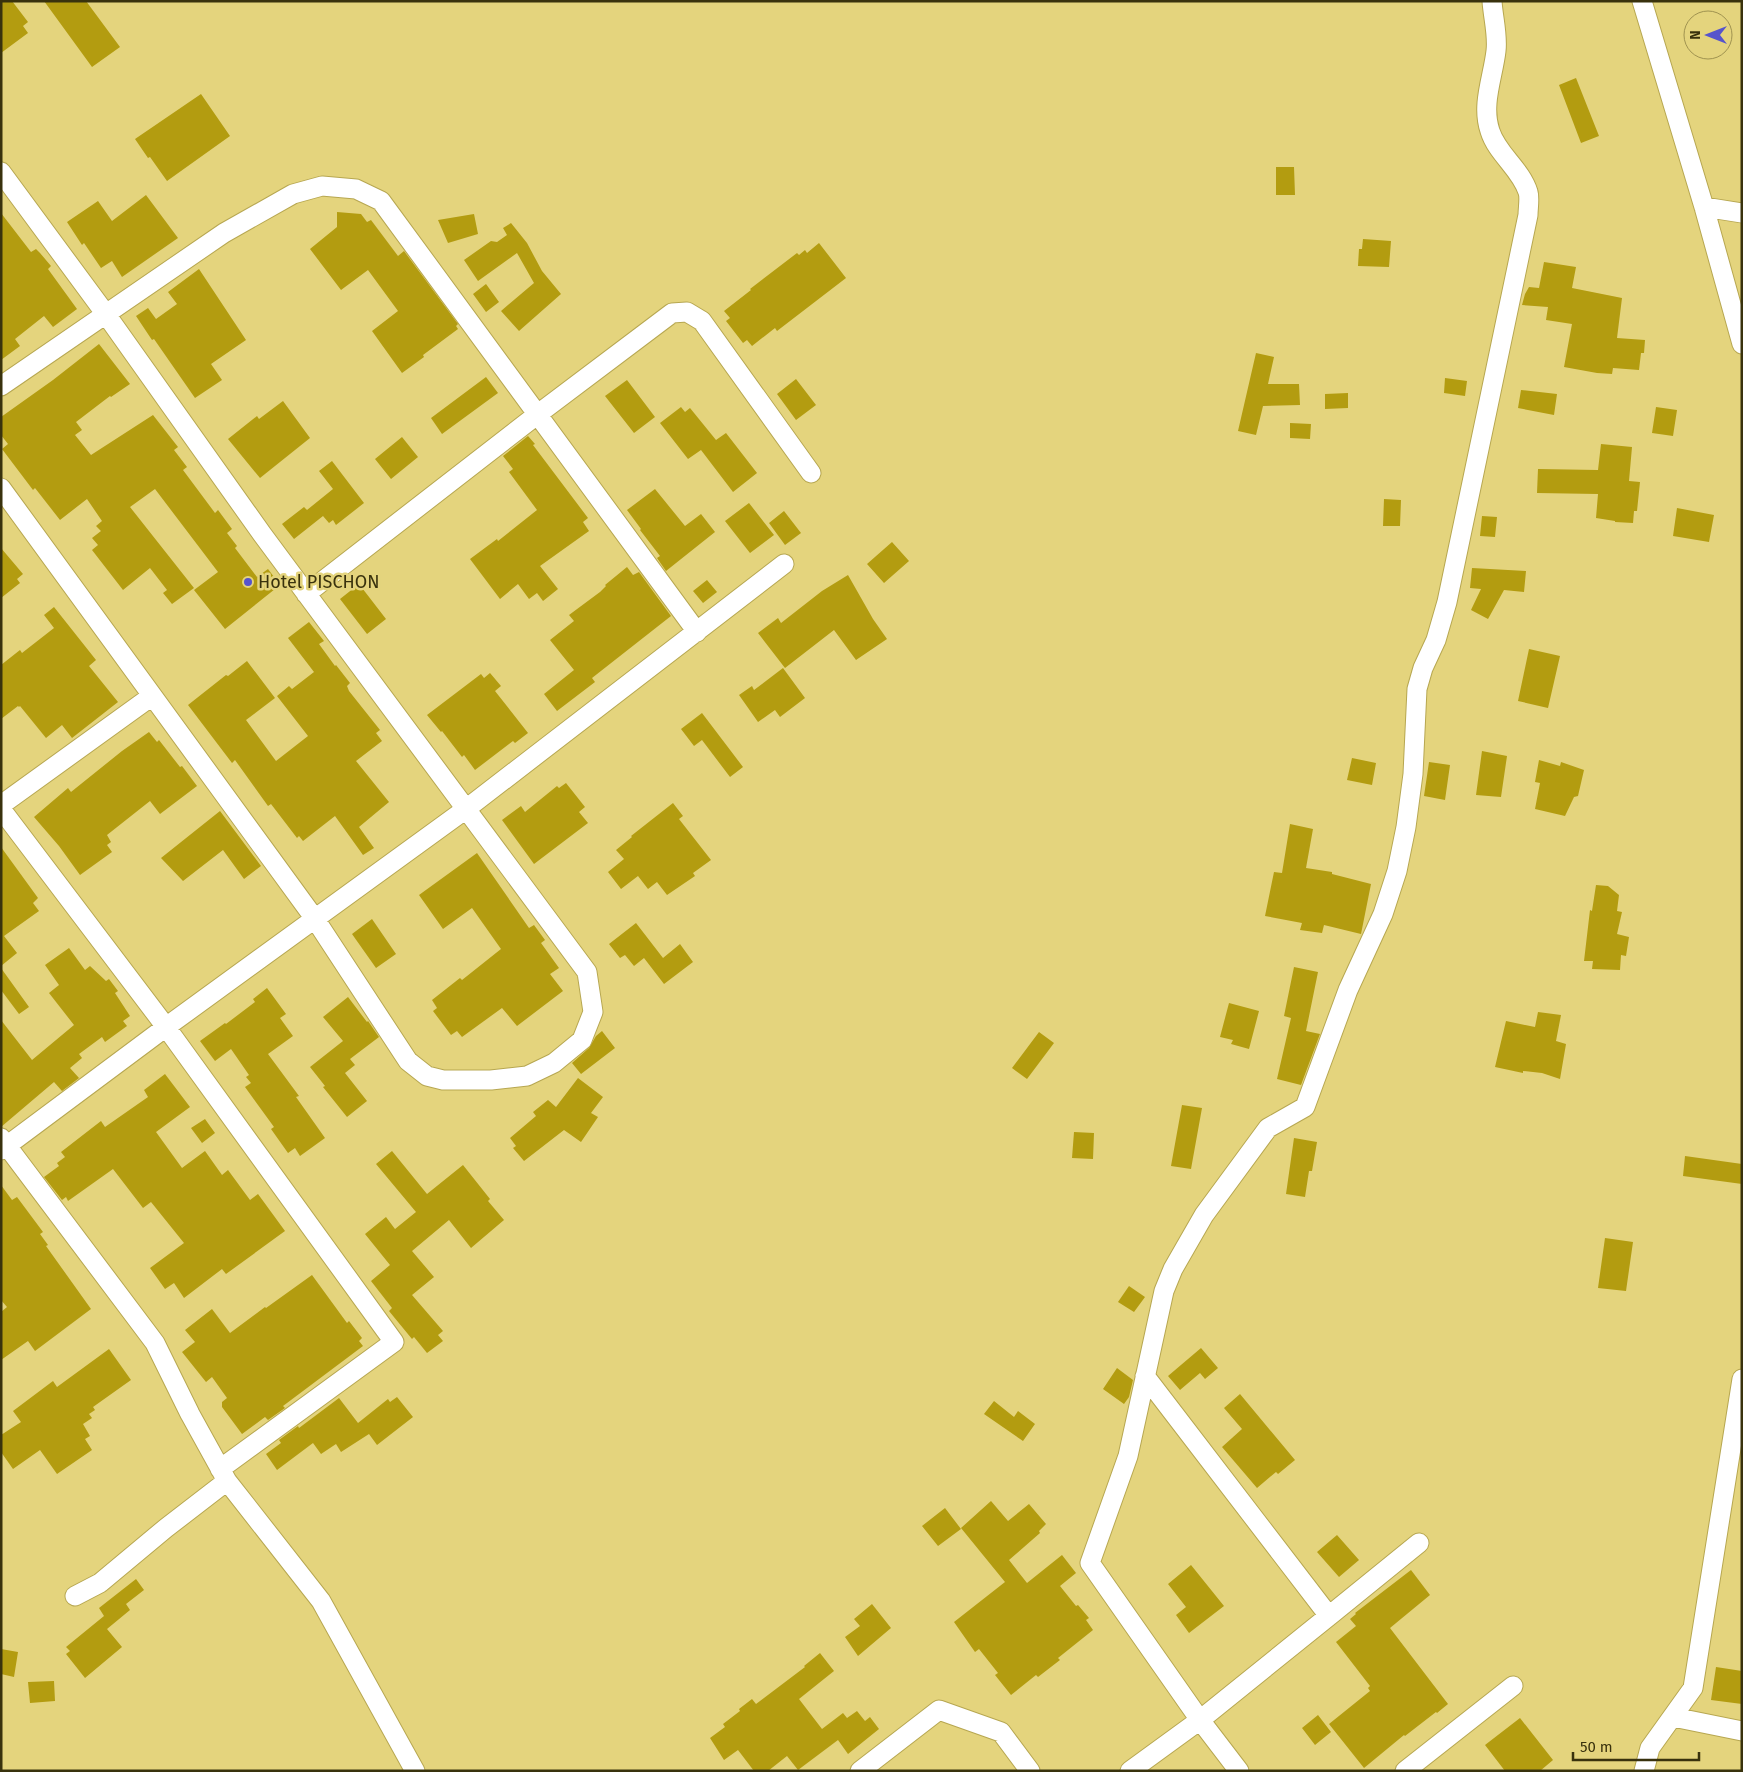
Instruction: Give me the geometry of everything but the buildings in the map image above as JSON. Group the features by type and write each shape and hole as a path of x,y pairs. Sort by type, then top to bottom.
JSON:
{"street":[{"path":"1239,1771 1200,1720 1090,1563 1128,1456 1164,1291 1173,1269 1204,1215 1268,1128 1305,1107 1348,990 1383,914 1397,871 1406,827 1413,774 1417,689 1423,668 1436,640 1447,602 1528,215 1529,194 1522,178 1503,154 1490,132 1486,115 1496,49 1492,1"},
{"path":"1642,1 1704,207 1742,344"},
{"path":"1,172 105,313 306,594 587,972 593,1012 582,1040 554,1063 527,1076 491,1080 443,1080 427,1076 408,1061 315,919 1,488"},
{"path":"1,386 224,233 293,194 322,186 356,189 381,200 697,632"},
{"path":"1704,207 1742,213"},
{"path":"306,594 672,313 686,312 702,321 811,473"},
{"path":"416,1771 321,1601 223,1475 155,1343 4,1145 466,809 784,564"},
{"path":"75,1596 100,1583 166,1528 223,1475 394,1342 166,1027 1,807 152,696"},
{"path":"1145,1376 1329,1616"},
{"path":"1644,1771 1650,1748 1693,1688 1742,1378"},
{"path":"1130,1771 1200,1720 1418,1543"},
{"path":"1405,1771 1513,1686"},
{"path":"860,1771 939,1710 1001,1732 1030,1771"},
{"path":"1673,1716 1742,1731"}],"place":[{"name":"Hotel PISCHON","path":"248,582"}]}
